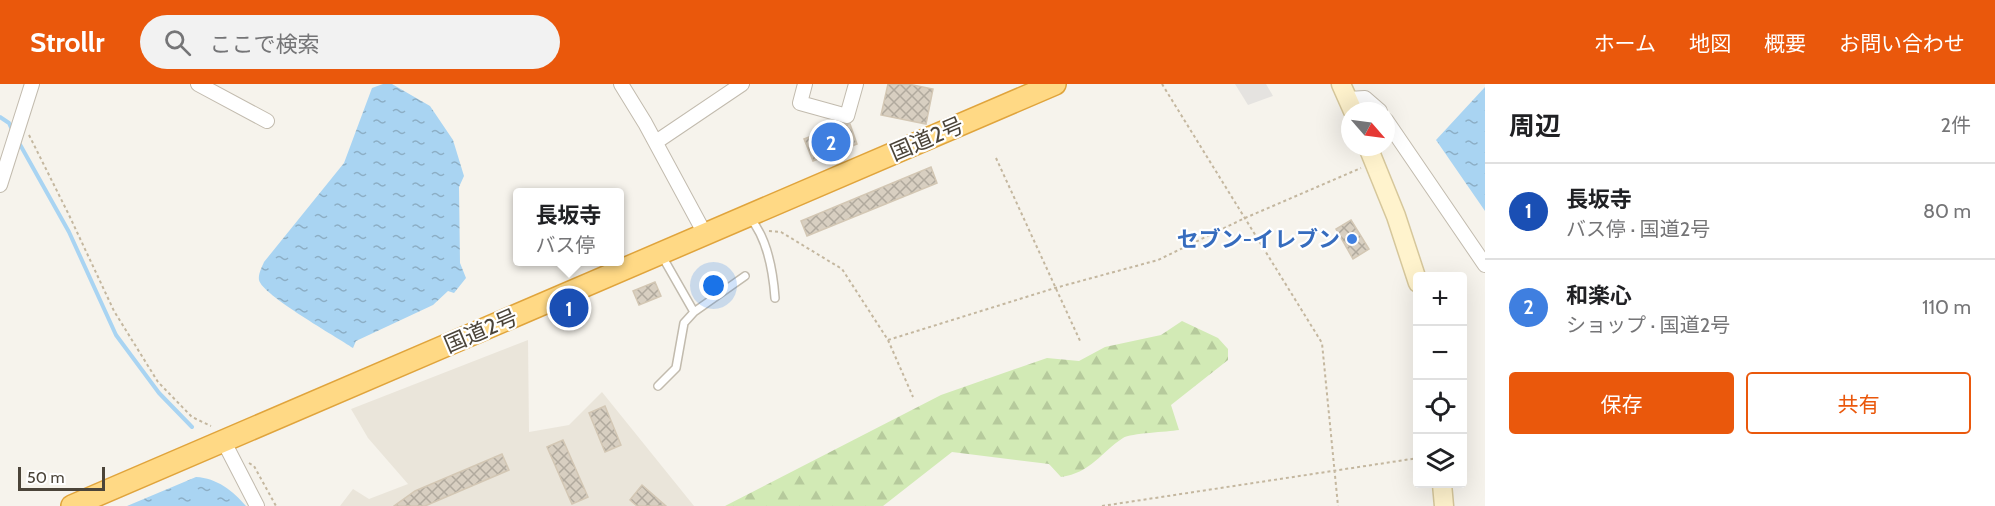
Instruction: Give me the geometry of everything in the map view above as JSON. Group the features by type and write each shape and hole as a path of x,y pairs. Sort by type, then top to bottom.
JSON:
{"highway":[{"name":"国道2号","path":"72,506 217,434 705,234 754,223 1054,84"}],"main road":[{"path":"1372,156 1396,216 1414,272"},
{"path":"1442,488 1444,506"}],"street":[{"path":"0,185 32,84"},
{"path":"198,84 267,121"},
{"path":"621,84 656,142 705,234"},
{"path":"656,142 742,84"},
{"path":"805,84 800,103 847,116 856,84"},
{"path":"1347,98 1365,98 1370,102"},
{"path":"1395,133 1485,265"},
{"path":"217,434 257,506"}],"lane":[{"path":"754,223 773,275 775,298"},
{"path":"661,253 694,312"},
{"path":"658,386 676,368 684,324 694,312 746,276"}],"path":[{"path":"1162,84 1322,343 1338,506"},
{"path":"21,118 114,311 158,382 192,417 217,434"},
{"path":"888,340 1055,288 1158,260 1367,156"},
{"path":"996,158 1081,343"},
{"path":"754,223 781,232 842,269 888,340 913,397"},
{"path":"1102,506 1413,459"},
{"path":"246,461 254,466 276,506"}],"shaded area":[{"path":"1235,84 1266,84 1273,96 1248,105"},
{"path":"528,340 529,432 569,425 602,392 694,506 340,506 353,489 369,499 408,484 368,438 351,409"}],"green space":[{"path":"1182,321 1218,338 1228,349 1228,360 1171,405 1179,430 1127,436 1088,467 1071,475 1061,477 1049,464 952,452 883,506 725,506 941,395 1047,358 1079,361 1105,347 1161,335"}],"water":[{"path":"392,84 430,106 453,140 464,176 459,187 460,263 466,278 454,293 448,291 433,305 356,341 353,348 301,316 273,295 263,287 259,275 264,262 344,163 372,88"},
{"path":"1485,87 1485,211 1436,140"},
{"path":"196,477 224,486 246,506 127,506"}],"building":[{"path":"888,84 908,84 933,89 926,124 881,115"},
{"path":"843,124 850,124 857,144 813,161 804,139"},
{"path":"931,167 937,183 807,236 801,221"},
{"name":"セブン-イレブン","path":"1351,220 1369,249 1353,259 1336,229"},
{"path":"655,282 661,296 639,305 633,291"},
{"path":"605,406 621,445 605,452 589,413"},
{"path":"563,440 588,497 572,504 547,447"},
{"path":"502,454 509,470 425,506 394,506 415,491"},
{"path":"642,485 666,506 637,506 630,500"}],"waterway":[{"path":"0,117 9,123 13,132"},
{"path":"18,141 69,232 116,335 159,393 192,427"}],"place":[{"name":"和楽心","path":"831,142"},
{"name":"セブン-イレブン","path":"1352,239"},
{"name":"長坂寺","path":"569,308"}]}
